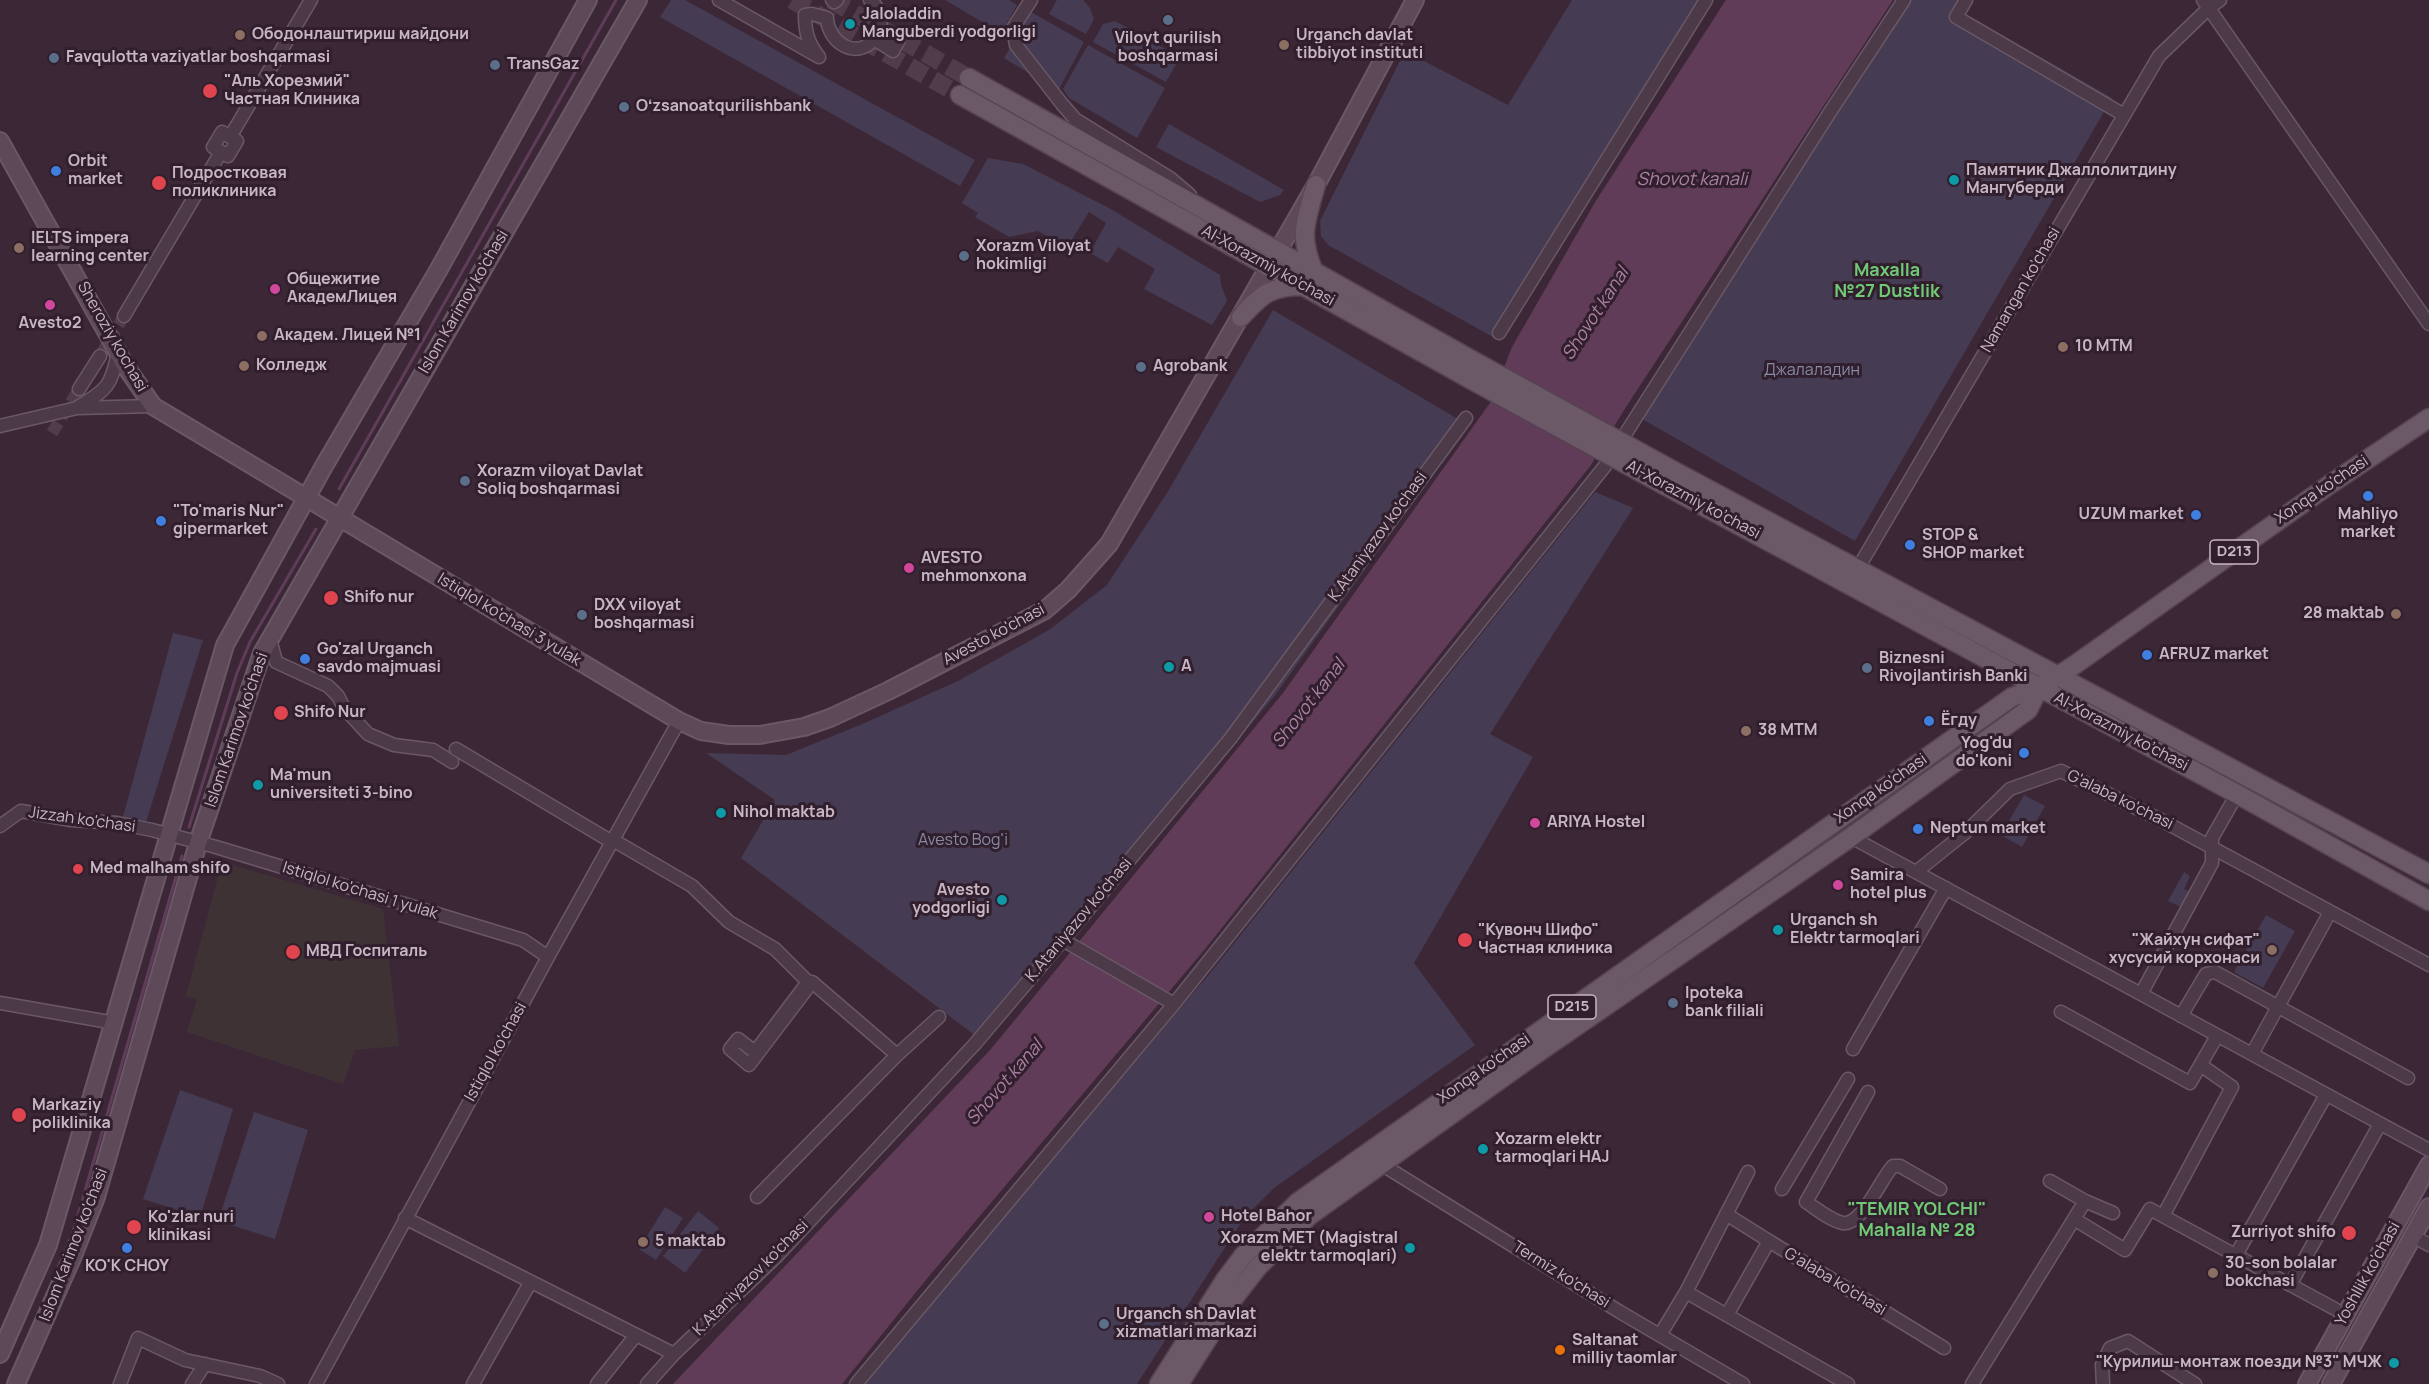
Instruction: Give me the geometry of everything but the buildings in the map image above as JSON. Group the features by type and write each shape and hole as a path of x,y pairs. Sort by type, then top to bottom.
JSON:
{"main road":[{"name":"Islom Karimov ko'chasi","path":"0,1354 48,1245 225,645 434,278 588,0"},
{"name":"Islom Karimov ko'chasi","path":"16,1384 72,1258 96,1197 198,843 262,653 638,0"},
{"name":"Avesto ko'chasi","path":"679,721 701,731 729,735 778,733 804,727 888,691 1045,610 1068,590 1109,544 1274,260 1415,0"},
{"name":"Al-Xorazmiy ko’chasi","path":"969,78 1211,214 1274,260"},
{"name":"Al-Xorazmiy ko’chasi","path":"960,94 1274,260 1670,478 1854,576 2059,675 2429,874"},
{"name":"Sheroziy kochasi","path":"0,141 118,352 153,406"},
{"path":"1241,317 1257,299 1272,289 1309,279 1303,237 1316,185"},
{"name":"Istiqlol ko'chasi 3 yulak","path":"153,406 679,721"},
{"name":"Xonqa ko'chasi","path":"1179,1384 1233,1299 1258,1267 1309,1216 1381,1164 1531,1047 2012,697 2039,688 2059,675 2302,504 2429,418"},
{"name":"Al-Xorazmiy ko’chasi","path":"1854,576 2039,688 2237,794 2429,901"},
{"name":"Xonqa ko'chasi","path":"1159,1384 1225,1280 1243,1256 1298,1202 1851,837 2028,710 2039,688"},
{"name":"Yoshllik ko'chasi","path":"2307,1384 2338,1317 2429,1165"},
{"name":"Yoshllik ko'chasi","path":"2331,1384 2429,1208"}],"street":[{"path":"124,316 221,152 213,147 222,132 230,137 311,0"},
{"path":"719,0 819,57 810,45 805,30 806,15 812,14 827,18 827,27 831,36 845,47 863,47 874,39 893,51 899,40 879,31 881,18 879,10 870,0"},
{"path":"832,0 834,2 837,0"},
{"path":"1499,333 1706,0"},
{"path":"856,1384 1174,1004 1605,466 1904,0"},
{"path":"1966,0 1956,18 2124,115"},
{"name":"Namangan ko'chasi","path":"1854,576 2159,56 2206,4 2220,0"},
{"path":"1029,3 1013,28 1016,45 1062,105 1075,118 1170,178 1211,214"},
{"path":"2206,4 2429,324"},
{"path":"76,408 101,394 113,377 118,352"},
{"path":"79,389 100,356"},
{"path":"0,426 76,408 153,406"},
{"name":"K.Ataniyazov ko'chasi","path":"647,1384 674,1354 804,1226 974,1045 1230,739 1466,418"},
{"path":"270,639 276,662 328,686 368,734 394,745 433,750 452,762"},
{"name":"Istiqlol ko'chasi","path":"316,1384 679,721"},
{"path":"456,749 692,886 729,922 775,949 808,982 755,1052 738,1039 730,1049 749,1065 812,982 897,1055"},
{"name":"G'alaba ko'chasi","path":"1916,872 1966,832 2010,789 2061,771 2211,847 2429,965"},
{"path":"2141,994 2212,863 2212,838 2237,794"},
{"name":"Jizzah ko'chasi","path":"0,826 21,811 71,820 117,823 168,835"},
{"name":"Istiqlol ko'chasi 1 yulak","path":"168,835 523,940 548,957"},
{"path":"1851,837 2429,1150"},
{"path":"1853,1049 1946,888"},
{"path":"2252,1054 2330,912"},
{"path":"1063,940 1174,1004"},
{"path":"2181,1016 2206,974 2215,972 2408,1078"},
{"path":"0,1003 115,1023"},
{"path":"2061,1012 2190,1083 2202,1066 2217,1036"},
{"path":"756,1197 897,1055 939,1017"},
{"path":"2163,1216 2232,1087 2202,1066"},
{"path":"1782,1189 1848,1079"},
{"path":"1868,1092 1806,1202 1838,1221 1845,1224 1851,1222 1862,1214 1893,1166 1900,1166 1940,1189"},
{"path":"2236,1256 2326,1095"},
{"path":"2290,1285 2380,1124"},
{"name":"Termiz ko'chasi","path":"1381,1164 1743,1384"},
{"path":"1660,1335 1686,1292 1748,1172"},
{"path":"2050,1181 2112,1213"},
{"path":"1972,1384 2085,1201"},
{"path":"2074,1219 2125,1250 2150,1209 2290,1285 2359,1334"},
{"path":"1726,1214 1769,1241"},
{"path":"405,1218 674,1354"},
{"path":"2413,1236 2429,1245"},
{"name":"G'alaba ko'chasi","path":"1727,1315 1769,1241 1944,1348"},
{"path":"473,1384 530,1283"},
{"path":"1686,1292 1848,1384"},
{"path":"597,1384 636,1335"},
{"path":"120,1384 138,1338 185,1360 260,1376 278,1384"},
{"path":"2103,1384 2102,1365 2110,1348 2128,1341 2195,1384"},
{"path":"192,1384 205,1364"}],"shaded area":[{"name":"МВД Госпиталь","path":"222,862 383,909 399,1046 355,1050 343,1084 187,1032 197,999 186,996"}],"green space":[{"path":"671,0 685,0 975,160 960,186 660,17"},
{"path":"945,0 1009,0 1017,5 1001,33"},
{"path":"1057,0 1083,0 1090,8 1094,19 1086,34 1049,14"},
{"path":"1572,0 1711,0 1500,341 1328,245 1321,236 1320,221 1405,51 1508,105"},
{"name":"Джалаладин","path":"1909,0 1970,0 1964,13 2112,98 1855,541 1637,416"},
{"path":"1031,12 1084,42 1058,91 1004,58"},
{"path":"1115,21 1180,57 1166,82 1093,42 1103,24"},
{"path":"1088,45 1165,88 1137,138 1069,98 1063,89"},
{"path":"1169,124 1284,190 1280,195 1260,202 1156,147"},
{"path":"988,158 1023,164 1109,208 1220,275 1227,301 1212,325 1144,289 1155,269 1118,247 1108,263 1090,253 1106,223 1089,212 1071,241 1052,239 1038,231 1009,237 975,217 978,213 962,203"},
{"name":"Avesto Bog'i","path":"1273,310 1468,425 1276,694 985,1043 741,858 775,800 706,753 786,755 860,725 958,681 1049,630 1107,585 1167,493"},
{"path":"1595,492 1633,508 1490,734 1533,757 1414,963 1475,1045 1274,1188 1244,1218 1137,1384 864,1384 1211,972"},
{"path":"173,633 203,640 146,822 123,817"},
{"path":"2024,795 2045,806 2022,847 2001,835"},
{"path":"2184,872 2190,876 2184,889 2191,893 2183,908 2168,901"},
{"path":"2266,915 2295,931 2263,988 2234,972"},
{"path":"180,1090 233,1109 200,1217 143,1199"},
{"path":"254,1112 308,1130 275,1239 218,1221"},
{"path":"665,1207 683,1218 656,1260 639,1249"},
{"path":"698,1211 719,1228 685,1273 663,1256"}],"water":[{"name":"Shovot kanali","path":"1726,0 1893,0 1624,410 1591,465 1205,949 925,1281 842,1384 673,1384 991,1049 1283,693 1490,403 1512,347 1597,199"}],"waterway":[{"path":"339,489 616,0"},
{"path":"189,827 237,673 250,642 316,529"},
{"path":"56,1273 72,1236 182,856"}],"tunnel":[{"path":"792,0 960,95"},
{"path":"831,0 969,78"},
{"path":"100,356 124,316"},
{"path":"52,433 79,389"}],"place":[{"name":"Viloyt qurilish boshqarmasi","path":"1168,20"},
{"name":"Jaloladdin Manguberdi yodgorligi","path":"850,24"},
{"name":"Ободонлаштириш майдони","path":"240,35"},
{"name":"Urganch davlat tibbiyot instituti","path":"1284,45"},
{"name":"Favqulotta vaziyatlar boshqarmasi","path":"54,58"},
{"name":"TransGaz","path":"495,65"},
{"name":"\"Аль Хорезмий\" Частная Клиника","path":"210,91"},
{"name":"Oʻzsanoatqurilishbank","path":"624,107"},
{"name":"Orbit market","path":"56,171"},
{"name":"Памятник Джаллолитдину Мангуберди","path":"1954,180"},
{"name":"Подростковая поликлиника","path":"159,183"},
{"name":"IELTS impera learning center","path":"19,248"},
{"name":"Xorazm Viloyat hokimligi","path":"964,256"},
{"name":"Общежитие АкадемЛицея","path":"275,289"},
{"name":"Avesto2","path":"50,305"},
{"name":"Академ. Лицей №1","path":"262,336"},
{"name":"10 MTM","path":"2063,347"},
{"name":"Колледж","path":"244,366"},
{"name":"Agrobank","path":"1141,367"},
{"name":"Xorazm viloyat Davlat Soliq boshqarmasi","path":"465,481"},
{"name":"Mahliyo market","path":"2368,496"},
{"name":"UZUM market","path":"2196,515"},
{"name":"\"To'maris Nur\" gipermarket","path":"161,521"},
{"name":"STOP & SHOP market","path":"1910,545"},
{"name":"AVESTO mehmonxona","path":"909,568"},
{"name":"Shifo nur","path":"331,598"},
{"name":"28 maktab","path":"2396,614"},
{"name":"DXX viloyat boshqarmasi","path":"582,615"},
{"name":"AFRUZ market","path":"2147,655"},
{"name":"Go'zal Urganch savdo majmuasi","path":"305,659"},
{"name":"A","path":"1169,667"},
{"name":"Biznesni Rivojlantirish Banki","path":"1867,668"},
{"name":"Shifo Nur","path":"281,713"},
{"name":"Ёгду","path":"1929,721"},
{"name":"38 MTM","path":"1746,731"},
{"name":"Yog'du do'koni","path":"2024,753"},
{"name":"Ma'mun universiteti 3-bino","path":"258,785"},
{"name":"Nihol maktab","path":"721,813"},
{"name":"ARIYA Hostel","path":"1535,823"},
{"name":"Neptun market","path":"1918,829"},
{"name":"Med malham shifo","path":"78,869"},
{"name":"Samira hotel plus","path":"1838,885"},
{"name":"Avesto yodgorligi","path":"1002,900"},
{"name":"Urganch sh Elektr tarmoqlari","path":"1778,930"},
{"name":"\"Кувонч Шифо\" Частная клиника","path":"1465,940"},
{"name":"\"Жайхун сифат\" хусусий корхонаси","path":"2272,950"},
{"name":"МВД Госпиталь","path":"293,952"},
{"name":"Ipoteka bank filiali","path":"1673,1003"},
{"name":"Markaziy poliklinika","path":"19,1115"},
{"name":"Xozarm elektr tarmoqlari HAJ","path":"1483,1149"},
{"name":"Hotel Bahor","path":"1209,1217"},
{"name":"Ko'zlar nuri klinikasi","path":"134,1227"},
{"name":"Zurriyot shifo","path":"2349,1233"},
{"name":"5 maktab","path":"643,1242"},
{"name":"KO'K CHOY","path":"127,1248"},
{"name":"Xorazm MET (Magistral elektr tarmoqlari)","path":"1410,1248"},
{"name":"30-son bolalar bokchasi","path":"2213,1273"},
{"name":"Urganch sh Davlat xizmatlari markazi","path":"1104,1324"},
{"name":"Saltanat milliy taomlar","path":"1560,1350"},
{"name":"\"Курилиш-монтаж поезди №3\" МЧЖ","path":"2394,1363"}],"district":[{"name":"Maxalla №27 Dustlik","path":"1887,281"},
{"name":"\"TEMIR YOLCHI\" Mahalla № 28","path":"1917,1220"}],"water label":[{"name":"Shovot kanal","path":"1596,314"},
{"name":"Shovot kanal","path":"1309,704"},
{"name":"Shovot kanal","path":"1005,1083"}]}
